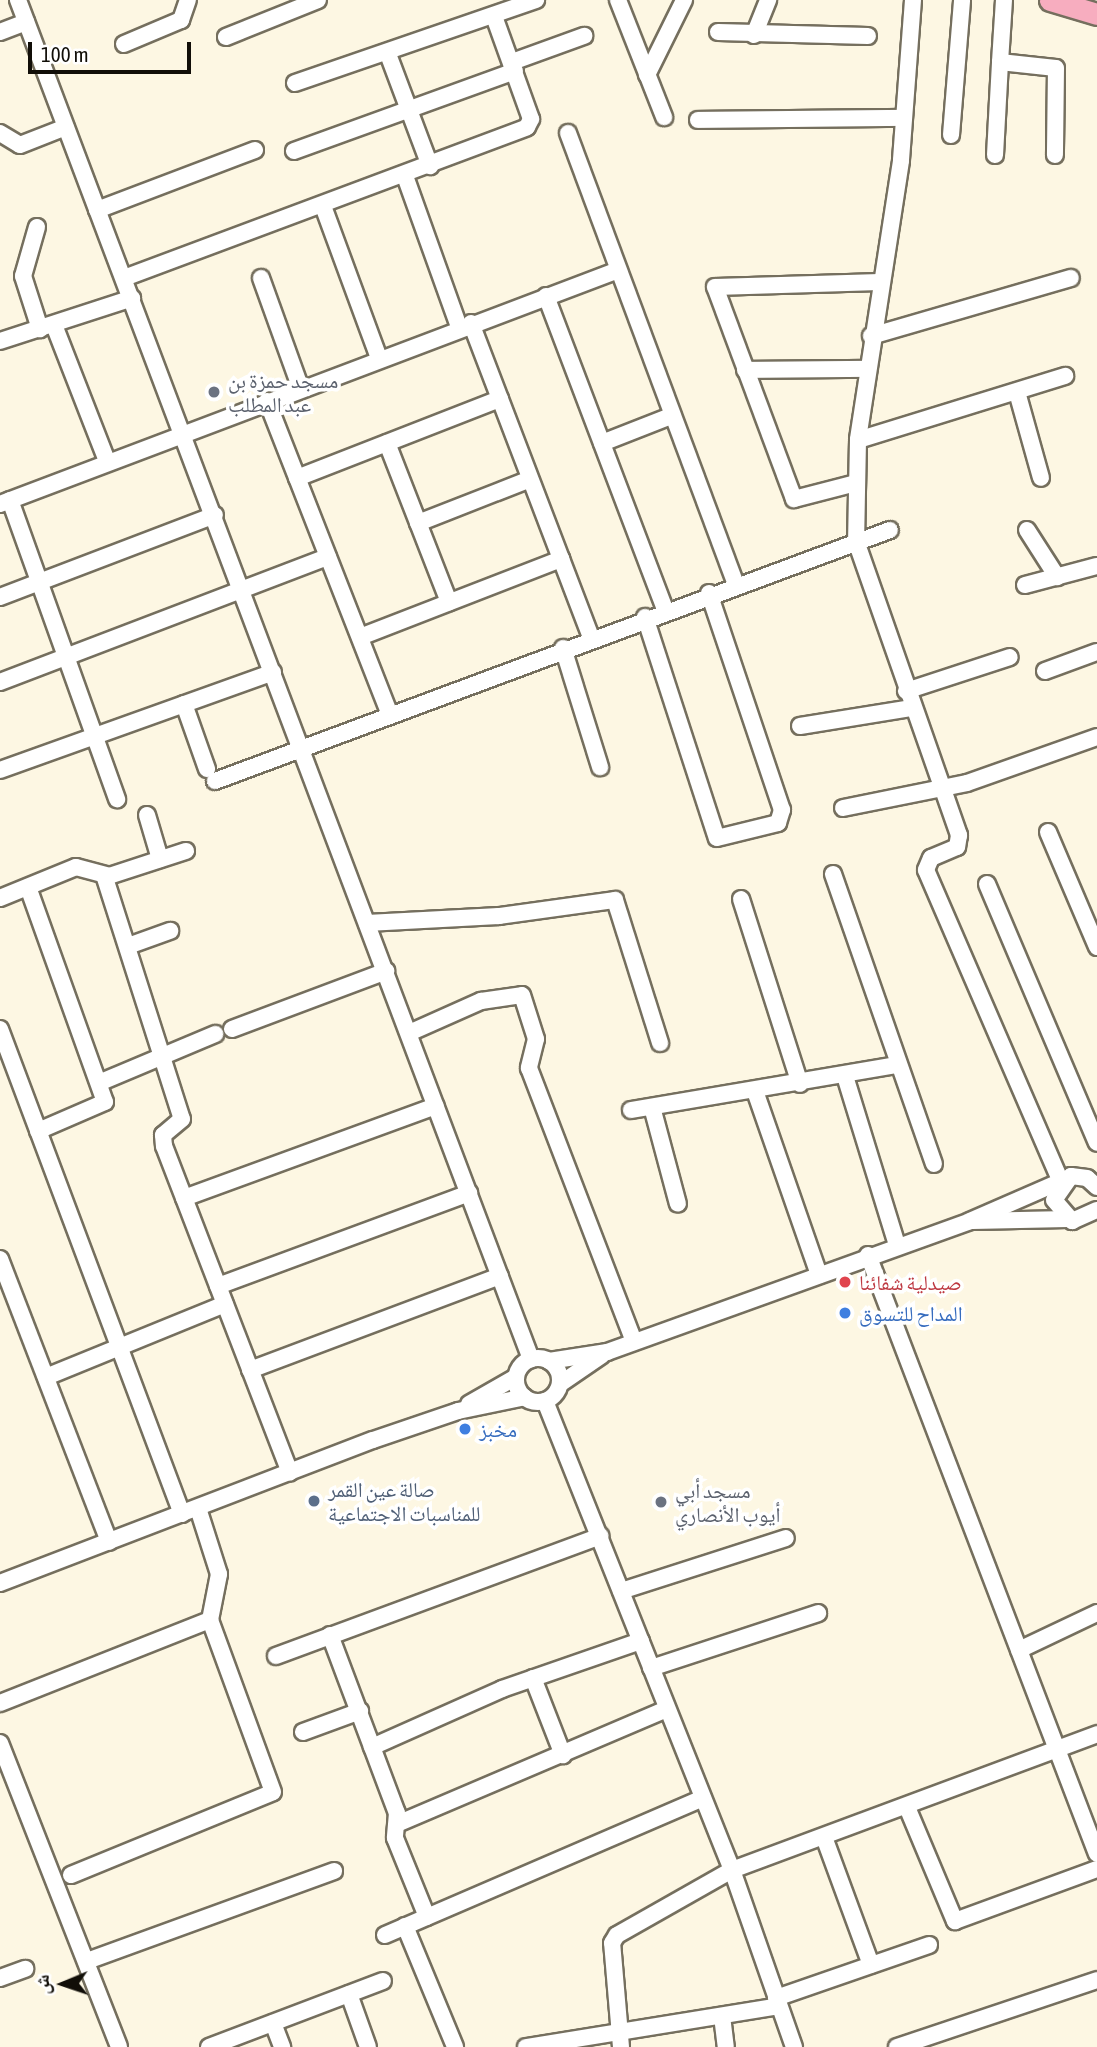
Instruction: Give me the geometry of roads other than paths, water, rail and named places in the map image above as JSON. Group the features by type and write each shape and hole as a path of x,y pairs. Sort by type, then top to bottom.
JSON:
{"main road":[{"path":"1050,0 1097,14"}],"street":[{"path":"18,0 215,515 531,1359"},
{"path":"124,44 181,20 188,0"},
{"path":"226,37 318,0"},
{"path":"295,83 388,54 536,0"},
{"path":"618,0 664,117"},
{"path":"754,35 768,0"},
{"path":"913,0 904,118 858,440 856,541 911,708 944,787 960,842 931,858 926,870 1067,1178 1097,1187"},
{"path":"951,135 962,0"},
{"path":"995,155 1004,0"},
{"path":"647,75 684,1"},
{"path":"124,278 405,176 530,124 514,66 494,16"},
{"path":"0,32 26,22"},
{"path":"718,32 868,36"},
{"path":"293,150 408,109 584,36"},
{"path":"388,54 430,166"},
{"path":"1000,62 1056,68 1055,155"},
{"path":"698,120 904,118"},
{"path":"0,133 20,145 66,127"},
{"path":"568,133 616,271 736,584"},
{"path":"97,210 255,150"},
{"path":"405,176 465,325 500,399 591,638"},
{"path":"323,206 379,358"},
{"path":"37,227 23,276 107,461"},
{"path":"117,799 98,734 70,657 41,581 5,502 182,431 616,271"},
{"path":"261,278 301,389"},
{"path":"871,336 1071,278"},
{"path":"856,483 794,499 745,370 717,284 880,282"},
{"path":"546,296 666,609"},
{"path":"0,341 132,298"},
{"path":"745,370 867,369"},
{"path":"858,440 1065,376"},
{"path":"1017,391 1041,478"},
{"path":"297,478 500,399"},
{"path":"267,401 389,712"},
{"path":"602,443 671,415"},
{"path":"387,443 449,602"},
{"path":"418,523 530,479"},
{"path":"0,597 215,515"},
{"path":"184,704 211,775 300,747 709,593 890,530"},
{"path":"1027,530 1057,577"},
{"path":"0,682 244,592 328,557"},
{"path":"360,637 561,559"},
{"path":"1025,586 1097,566"},
{"path":"645,617 717,838 778,823 782,810 709,593"},
{"path":"563,648 600,767"},
{"path":"1045,671 1097,652"},
{"path":"906,691 1010,657"},
{"path":"0,770 273,672"},
{"path":"800,726 911,708"},
{"path":"843,808 944,787 1097,737"},
{"path":"147,815 160,859"},
{"path":"1048,832 1097,947"},
{"path":"0,898 82,866 104,875 186,850"},
{"path":"832,874 934,1164"},
{"path":"104,875 182,1119 163,1141 290,1473"},
{"path":"988,884 1097,1143"},
{"path":"28,887 101,1082 104,1106 38,1131"},
{"path":"741,899 800,1084"},
{"path":"367,923 499,916 615,900 660,1043"},
{"path":"128,946 170,931"},
{"path":"232,1029 386,971"},
{"path":"409,1033 481,1000 522,995 536,1040 529,1068 634,1342"},
{"path":"0,1029 182,1514"},
{"path":"101,1082 215,1034"},
{"path":"631,1110 800,1084 898,1065"},
{"path":"845,1076 897,1245"},
{"path":"755,1091 819,1275"},
{"path":"184,1198 436,1106"},
{"path":"652,1107 678,1204"},
{"path":"531,1359 549,1361 607,1352 867,1255 970,1221 1097,1167"},
{"path":"1067,1178 1054,1200 1073,1221"},
{"path":"218,1286 469,1193"},
{"path":"1073,1221 1097,1210"},
{"path":"970,1221 1073,1221 1097,1227"},
{"path":"867,1255 1097,1854"},
{"path":"0,1259 109,1542"},
{"path":"250,1370 500,1276"},
{"path":"46,1377 225,1304"},
{"path":"545,1401 560,1384 607,1352"},
{"path":"458,1411 516,1377 531,1359"},
{"path":"549,1361 560,1384"},
{"path":"516,1377 524,1398"},
{"path":"0,1583 458,1411 524,1398 545,1401"},
{"path":"545,1401 732,1870 794,2047"},
{"path":"71,1875 273,1792 210,1620 219,1574 198,1508"},
{"path":"276,1656 600,1536"},
{"path":"621,1591 786,1538"},
{"path":"651,1668 818,1613"},
{"path":"1019,1650 1097,1613"},
{"path":"0,1703 210,1620"},
{"path":"330,1635 360,1711 397,1824 395,1838 427,1917"},
{"path":"372,1747 533,1678 641,1641"},
{"path":"533,1678 563,1755"},
{"path":"397,1824 667,1709"},
{"path":"303,1732 360,1711"},
{"path":"620,2039 617,1935 732,1870 1059,1751 1097,1734"},
{"path":"0,1743 119,2047"},
{"path":"385,1935 703,1798"},
{"path":"907,1807 955,1921 1097,1869"},
{"path":"824,1837 871,1965"},
{"path":"87,1961 334,1871"},
{"path":"405,1926 455,2047"},
{"path":"533,2046 620,2039 778,2002 929,1945"},
{"path":"0,1978 25,1969"},
{"path":"897,2047 1097,1980"},
{"path":"209,2047 383,1981"},
{"path":"349,1994 368,2047"},
{"path":"722,2016 726,2047"},
{"path":"273,2023 282,2047"}],"place":[{"name":"مسجد حمزة بن عبد المطلب","path":"214,392"},
{"name":"صيدلية شفائنا","path":"845,1282"},
{"name":"المداح للتسوق","path":"845,1313"},
{"name":"مخبز","path":"465,1429"},
{"name":"صالة عين القمر للمناسبات الاجتماعية","path":"314,1501"},
{"name":"مسجد أبي أيوب الأنصاري","path":"661,1502"}]}
